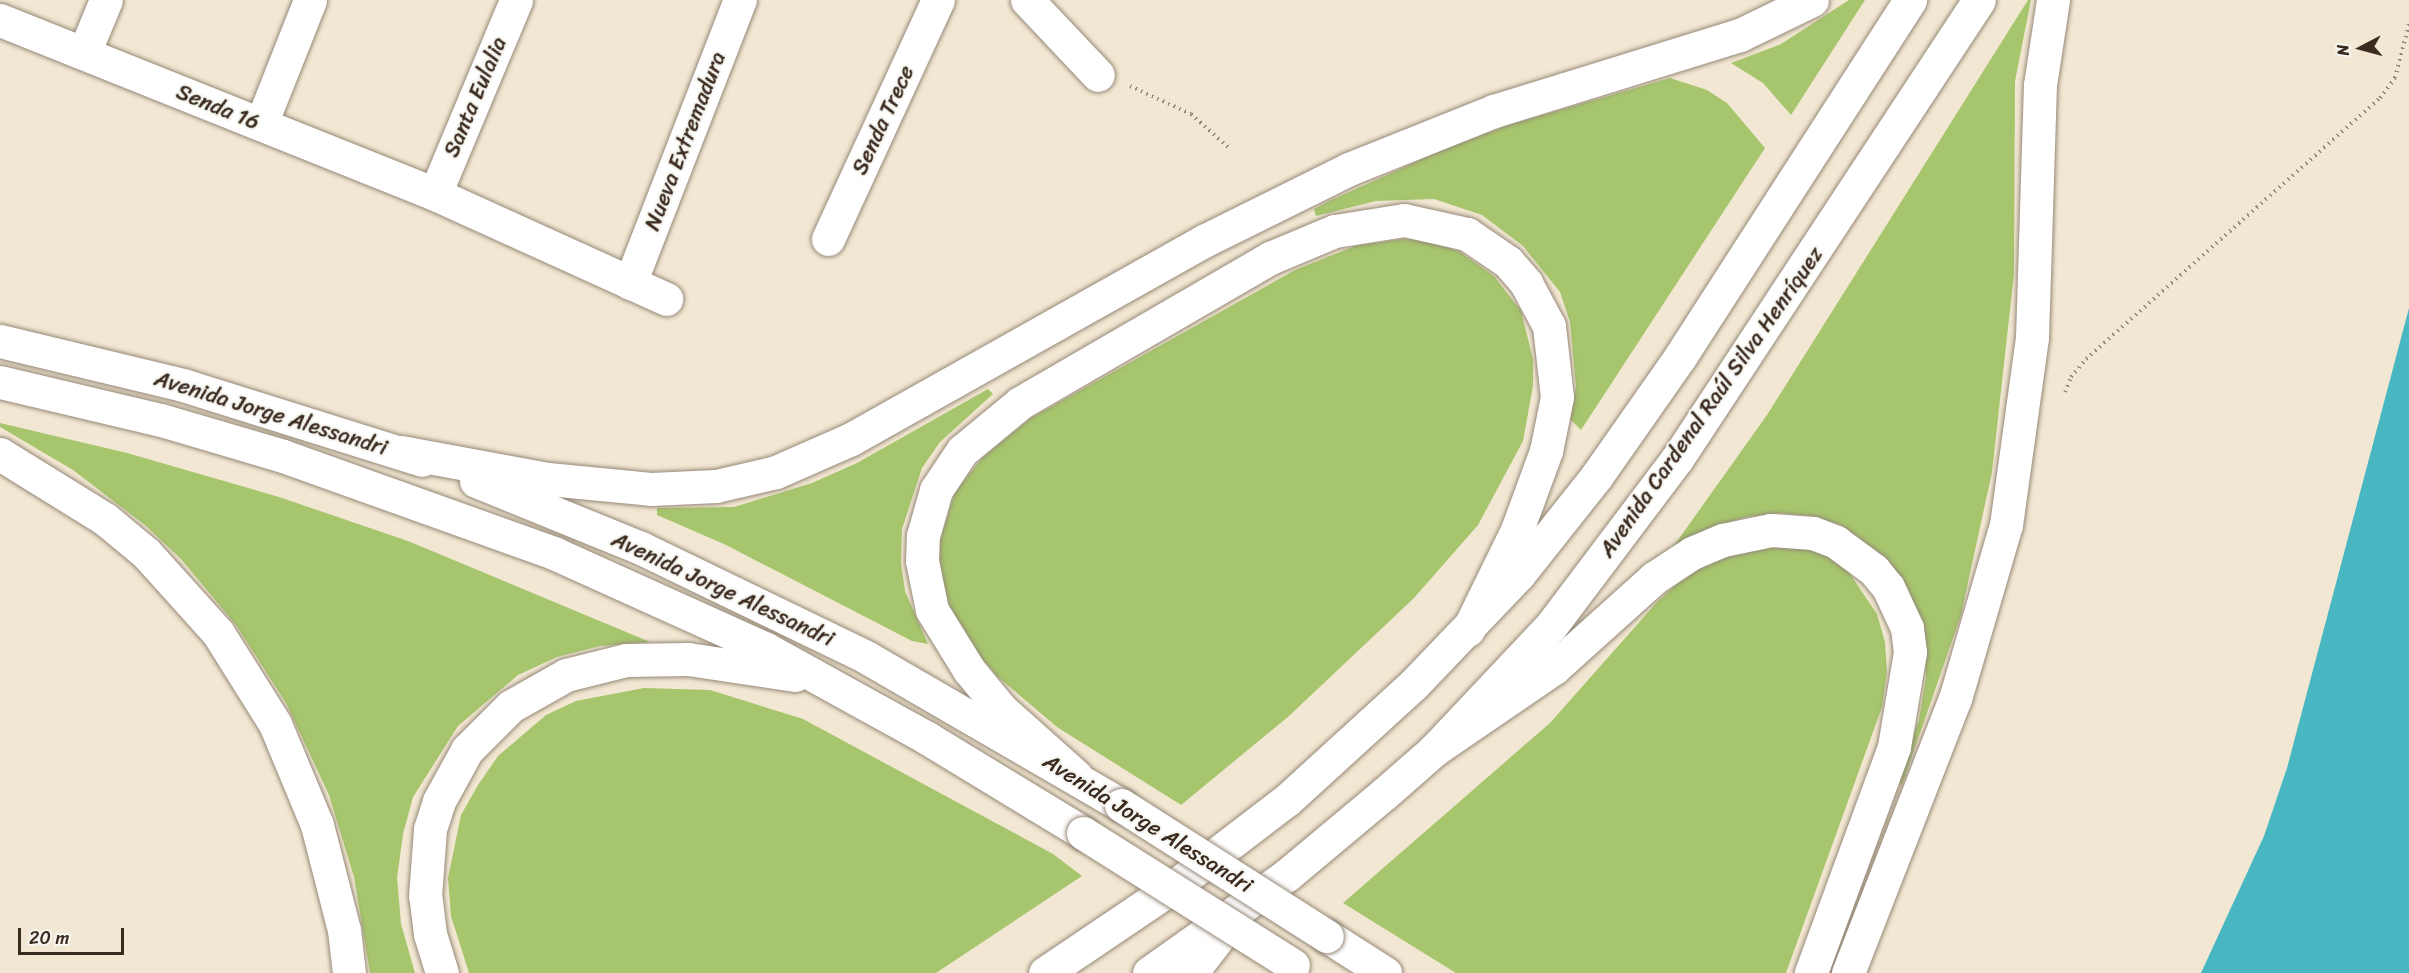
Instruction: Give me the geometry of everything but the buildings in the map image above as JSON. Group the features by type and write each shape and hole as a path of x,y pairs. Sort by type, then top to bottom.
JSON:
{"main road":[{"path":"84,53 106,0"},
{"path":"261,124 310,0"},
{"name":"Santa Eulalia","path":"435,194 516,0"},
{"name":"Nueva Extremadura","path":"630,283 740,0"},
{"name":"Senda Trece","path":"828,239 938,0"},
{"path":"1027,0 1098,75"},
{"path":"401,452 548,479 651,489 716,486 776,472 851,439 1204,241 1349,169 1494,111 1740,35 1812,0"},
{"path":"1045,973 1177,884 1287,800 1352,744 1468,630 1568,515 1619,445 1741,266 1910,0"},
{"name":"Avenida Cardenal Raúl Silva Henríquez","path":"1239,911 1334,837 1434,750 1551,626 1677,459 1979,0"},
{"path":"1848,973 1955,699 2006,525 2031,348 2040,86 2053,0"},
{"name":"Senda 16","path":"0,20 435,194 666,299"},
{"path":"1076,776 1036,745 1000,709 940,626 925,586 922,561 923,536 936,490 968,445 1020,403 1270,258 1335,231 1404,220 1467,234 1508,262 1536,298 1549,326 1555,346 1557,397 1546,451 1517,530 1468,630"},
{"name":"Avenida Jorge Alessandri","path":"0,341 183,384 401,452 619,539 758,603 933,694 1076,776 1385,973"},
{"name":"Avenida Jorge Alessandri","path":"0,382 161,420 393,493 609,577 698,616 832,685 1083,833 1300,969"},
{"path":"0,454 105,519 169,576 218,633 275,724 314,814 333,877 350,973"},
{"path":"1434,750 1536,682 1654,578 1692,553 1723,540 1771,530 1813,533 1836,542 1866,563 1888,587 1907,628 1909,660 1894,747 1811,973"},
{"path":"442,973 430,934 425,896 430,829 439,801 457,767 488,726 511,706 566,675 626,660 656,657 736,665 832,685"},
{"path":"1149,973 1239,911"},
{"path":"1191,973 1239,911"}],"path":[{"path":"2065,392 2071,376 2086,359 2380,98 2395,78 2409,24"},
{"path":"1098,75 1191,114 1228,147"}],"green space":[{"path":"1849,0 1865,0 1791,115 1763,83 1731,63 1781,44"},
{"path":"2028,0 2031,0 2015,81 2014,274 1992,472 1961,615 1902,785 1897,781 1919,720 1926,677 1923,640 1895,577 1875,550 1841,525 1812,516 1780,513 1746,517 1707,529 1673,547 1767,415"},
{"path":"1670,78 1707,90 1727,103 1765,148 1581,430 1570,419 1576,387 1570,322 1560,292 1523,246 1482,215 1434,199 1376,201 1316,216 1314,209 1329,201 1447,148 1509,125"},
{"path":"1402,239 1426,240 1460,252 1494,276 1521,311 1533,359 1533,386 1523,441 1478,525 1414,598 1289,716 1181,805 1057,727 997,676 971,646 950,609 939,567 940,540 955,492 982,458 1031,418 1295,270 1355,246"},
{"path":"988,389 993,394 940,442 922,468 902,529 901,563 905,591 928,644 912,641 724,544 657,515 657,508 734,507 812,483 857,463"},
{"path":"0,423 127,453 279,497 408,541 650,642 600,646 557,657 518,675 458,726 413,797 403,834 397,878 401,924 415,973 370,973 354,877 329,795 286,703 236,625 181,559 146,526 73,470 0,427"},
{"path":"1777,544 1822,552 1848,571 1877,614 1885,642 1887,672 1882,707 1786,973 1456,973 1343,903 1550,723 1658,601 1689,573 1717,558"},
{"path":"644,688 710,690 803,719 1053,854 1082,876 936,973 469,973 451,916 448,878 461,815 478,785 498,756 546,715 576,701"}],"water":[{"path":"2409,308 2409,973 2201,973 2264,836 2287,768"}]}
